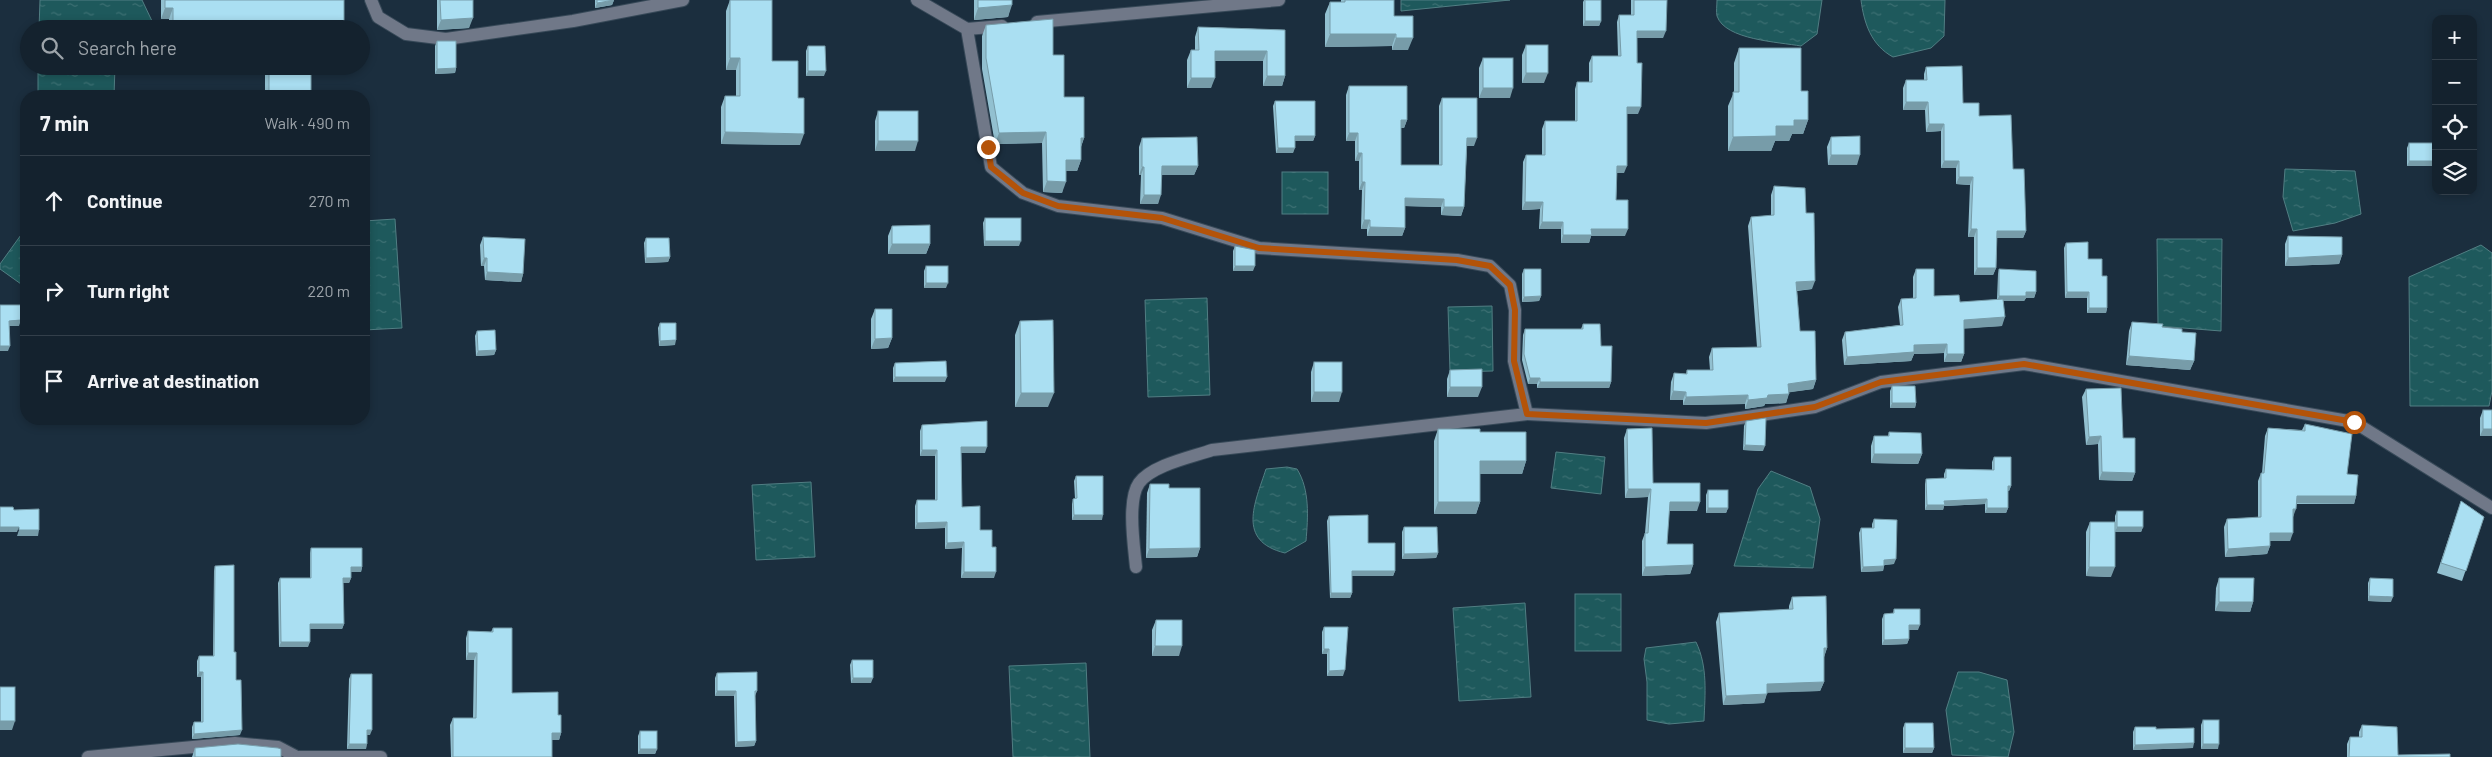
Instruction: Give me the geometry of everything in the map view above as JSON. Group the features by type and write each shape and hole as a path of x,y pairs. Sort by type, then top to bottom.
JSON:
{"street":[{"path":"371,0 378,17 406,34 446,39 573,21 683,0"},
{"path":"917,0 967,29 1279,0"},
{"path":"967,29 991,167 1023,193 1058,206 1162,218 1259,248 1457,260 1490,266 1510,285 1515,310 1514,361 1527,414"},
{"path":"1136,567 1132,504 1139,483 1162,466 1212,450 1527,414 1706,423 1815,407 1881,382 2024,364 2354,422 2492,508"},
{"path":"88,757 235,743 278,746 298,757 381,757"}],"water":[{"path":"40,0 142,0 152,20 39,20"},
{"path":"1401,0 1510,0 1401,11"},
{"path":"1717,0 1822,0 1817,34 1801,46 1754,39 1741,35 1722,24 1717,16"},
{"path":"1861,0 1945,0 1944,36 1931,48 1893,57 1879,46 1870,33 1864,17"},
{"path":"38,75 115,75 114,90 38,90"},
{"path":"2285,169 2355,171 2361,214 2335,223 2293,231 2283,197"},
{"path":"1282,172 1328,172 1328,214 1282,214"},
{"path":"395,219 402,328 370,330 370,221"},
{"path":"20,236 20,283 0,269 0,264"},
{"path":"2157,239 2222,239 2221,331 2158,326"},
{"path":"2481,245 2492,253 2492,391 2489,406 2410,406 2409,277"},
{"path":"1207,298 1210,395 1148,397 1145,300"},
{"path":"1492,306 1493,371 1450,372 1448,307"},
{"path":"1556,452 1605,457 1601,494 1551,488"},
{"path":"1287,467 1297,469 1301,477 1306,495 1307,523 1306,541 1285,553 1270,547 1260,540 1255,530 1253,519 1257,495 1266,469"},
{"path":"1771,471 1810,487 1820,519 1813,568 1734,566 1758,489"},
{"path":"811,482 815,557 756,560 752,485"},
{"path":"1575,594 1621,594 1621,651 1575,651"},
{"path":"1525,603 1531,697 1459,701 1453,608"},
{"path":"1696,642 1704,671 1704,721 1669,724 1647,720 1647,682 1644,659 1646,648"},
{"path":"1086,663 1090,757 1013,757 1009,666"},
{"path":"1958,672 1979,672 2007,680 2014,732 2008,757 1952,755 1946,710"}],"building":[{"path":"165,0 344,0 344,20 173,20 173,8 165,8"},
{"path":"440,0 473,0 473,18 441,20"},
{"path":"597,0 614,0 597,3"},
{"path":"730,0 772,0 772,61 798,61 798,98 804,98 804,134 725,132 725,96 740,96 740,58 730,58"},
{"path":"978,0 1012,0 1012,5 978,8"},
{"path":"1345,0 1394,0 1394,16 1413,16 1413,38 1396,38 1396,34 1330,34 1330,2 1345,2"},
{"path":"1585,0 1601,0 1601,21 1585,21"},
{"path":"1634,0 1667,0 1666,31 1637,31 1637,63 1642,63 1641,107 1627,107 1627,166 1617,166 1616,200 1628,200 1628,229 1591,229 1592,235 1563,235 1563,222 1542,222 1543,202 1525,202 1526,155 1545,155 1545,121 1577,121 1577,82 1592,82 1592,56 1621,56 1619,15 1634,15"},
{"path":"1053,19 1053,55 1064,55 1064,97 1084,97 1084,138 1081,138 1081,160 1066,160 1066,182 1047,181 1046,132 999,133 986,58 986,25"},
{"path":"1198,27 1285,30 1285,76 1267,76 1267,51 1215,51 1215,78 1191,78 1191,50 1199,50"},
{"path":"437,41 456,41 456,68 437,69"},
{"path":"1526,45 1548,45 1548,73 1526,73"},
{"path":"808,46 825,46 826,71 808,71"},
{"path":"1739,48 1801,48 1801,91 1808,91 1808,120 1794,120 1794,126 1776,126 1776,136 1733,137 1733,92 1739,92"},
{"path":"1483,58 1513,58 1513,88 1483,88"},
{"path":"1962,66 1963,103 1979,103 1979,116 2011,115 2013,169 2024,169 2026,231 1997,231 1996,268 1977,268 1977,229 1971,229 1973,177 1959,177 1959,161 1944,161 1944,124 1929,124 1928,102 1906,102 1906,80 1927,80 1926,67"},
{"path":"269,75 311,75 311,90 269,90"},
{"path":"1349,86 1407,86 1407,120 1401,120 1401,165 1442,165 1442,98 1477,98 1477,138 1467,138 1464,207 1444,207 1444,199 1405,198 1405,228 1370,227 1370,220 1364,220 1365,182 1362,182 1362,153 1358,153 1358,133 1349,133"},
{"path":"1275,101 1315,101 1315,136 1295,136 1295,148 1278,148"},
{"path":"878,111 918,111 918,141 878,141"},
{"path":"1860,136 1860,155 1831,155 1831,137"},
{"path":"1197,137 1198,166 1162,166 1161,195 1144,195 1142,138"},
{"path":"2409,143 2432,143 2432,161 2409,161"},
{"path":"1774,186 1805,188 1806,213 1814,213 1815,281 1796,282 1800,331 1815,331 1816,380 1788,384 1789,394 1768,395 1767,398 1748,400 1748,395 1686,397 1686,392 1673,391 1674,373 1687,374 1687,370 1713,370 1712,348 1761,347 1751,217 1774,215"},
{"path":"985,218 1021,218 1021,241 985,241"},
{"path":"930,225 930,244 892,244 892,226"},
{"path":"2288,236 2342,237 2342,255 2288,258"},
{"path":"483,237 525,239 523,274 487,272 487,258 484,258"},
{"path":"646,238 669,238 670,257 646,258"},
{"path":"2088,242 2088,259 2102,259 2102,276 2107,276 2107,308 2089,308 2089,292 2067,292 2066,243"},
{"path":"1235,246 1255,250 1255,266 1235,266"},
{"path":"926,266 948,266 948,283 926,283"},
{"path":"1524,269 1541,269 1541,296 1524,297"},
{"path":"1916,269 1934,269 1934,296 1959,295 1960,302 2003,299 2005,317 1964,320 1964,354 1947,354 1947,344 1914,345 1914,352 1847,357 1845,332 1903,325 1901,299 1916,298"},
{"path":"1999,269 2036,271 2036,292 2026,292 2026,296 1999,296"},
{"path":"0,305 20,305 20,320 9,321 10,346 0,346"},
{"path":"875,309 892,309 892,338 875,339"},
{"path":"1053,320 1054,393 1021,393 1020,321"},
{"path":"2132,322 2163,324 2162,327 2182,329 2182,332 2196,333 2194,361 2129,356"},
{"path":"660,323 676,323 676,340 660,341"},
{"path":"1583,324 1600,324 1601,346 1612,346 1611,382 1540,382 1540,378 1530,378 1524,354 1525,329 1583,329"},
{"path":"495,330 496,350 478,351 477,331"},
{"path":"946,361 947,377 895,377 895,363"},
{"path":"1314,362 1342,362 1342,392 1314,392"},
{"path":"1482,369 1482,387 1450,387 1450,370"},
{"path":"1892,386 1915,386 1916,403 1892,403"},
{"path":"2121,388 2123,438 2135,438 2135,473 2102,472 2101,436 2089,437 2086,389"},
{"path":"2483,410 2492,410 2492,429 2483,429"},
{"path":"1766,418 1765,446 1745,445 1746,421"},
{"path":"987,421 987,447 961,447 962,507 980,506 980,530 992,530 992,547 996,547 996,572 964,572 964,542 947,543 947,522 917,523 917,500 937,500 937,450 922,450 922,425"},
{"path":"2305,424 2352,434 2347,474 2358,475 2356,496 2297,496 2296,509 2293,509 2293,533 2270,533 2270,546 2228,549 2227,519 2261,517 2261,473 2264,473 2268,428 2305,431"},
{"path":"1652,428 1653,483 1700,483 1700,502 1670,502 1667,544 1693,544 1693,565 1645,567 1645,533 1648,533 1651,489 1628,489 1627,429"},
{"path":"1438,429 1480,429 1480,432 1526,432 1526,461 1480,461 1480,502 1438,502"},
{"path":"1889,432 1921,433 1922,454 1874,454 1874,436 1889,436"},
{"path":"1994,457 2011,457 2011,486 2008,486 2008,508 1987,508 1987,499 1944,501 1945,505 1927,505 1926,479 1946,478 1946,469 1994,470"},
{"path":"1076,476 1103,476 1103,515 1074,515 1073,499 1077,498"},
{"path":"1150,484 1169,484 1169,488 1200,488 1200,548 1149,549"},
{"path":"1708,490 1728,490 1728,508 1708,508"},
{"path":"2461,501 2484,517 2466,571 2441,563"},
{"path":"0,507 13,507 14,510 39,509 39,530 19,530 19,527 0,527"},
{"path":"2117,511 2143,511 2143,527 2117,527"},
{"path":"1368,515 1368,543 1395,543 1395,571 1352,571 1352,593 1331,593 1329,516"},
{"path":"1874,519 1897,520 1896,559 1884,560 1884,566 1863,567 1861,528 1874,528"},
{"path":"2090,522 2115,522 2115,567 2089,567"},
{"path":"1404,527 1437,527 1438,553 1404,554"},
{"path":"311,548 362,548 362,567 351,567 351,578 343,578 344,624 310,624 310,642 281,642 280,578 311,578"},
{"path":"234,565 234,652 236,652 236,680 241,680 242,730 194,734 194,722 203,722 203,672 199,672 199,656 214,656 215,566"},
{"path":"2219,578 2254,578 2253,602 2219,602"},
{"path":"2370,578 2393,579 2393,597 2369,596"},
{"path":"1826,596 1827,648 1824,648 1824,682 1767,684 1767,694 1726,696 1719,613 1793,609 1792,597"},
{"path":"1894,609 1920,609 1920,625 1909,625 1909,639 1884,640 1884,614 1894,613"},
{"path":"1156,620 1182,620 1182,646 1155,646"},
{"path":"1324,627 1348,627 1345,670 1329,671 1329,649 1324,649"},
{"path":"493,628 512,628 512,693 558,692 558,715 561,715 561,733 552,733 552,757 453,757 453,718 476,718 477,653 468,653 468,631 493,632"},
{"path":"852,660 873,660 873,678 853,678"},
{"path":"757,672 757,691 755,691 756,741 737,742 736,691 717,691 717,673"},
{"path":"351,674 372,674 372,730 367,730 367,744 349,744"},
{"path":"0,687 15,687 15,721 0,721"},
{"path":"2203,720 2219,720 2219,744 2203,744"},
{"path":"1905,723 1933,723 1934,748 1905,748"},
{"path":"2362,725 2397,727 2398,755 2450,754 2450,757 2349,757 2350,737 2362,737"},
{"path":"2135,727 2156,727 2156,729 2194,728 2194,743 2135,745"},
{"path":"640,731 657,731 657,749 640,749"},
{"path":"238,744 278,748 281,749 281,757 195,757 195,748"}],"route":[{"path":"988,147 991,167 1023,193 1058,206 1162,218 1259,248 1457,260 1490,266 1510,285 1515,310 1514,361 1527,414 1706,423 1815,407 1881,382 2024,364 2354,422"}]}
